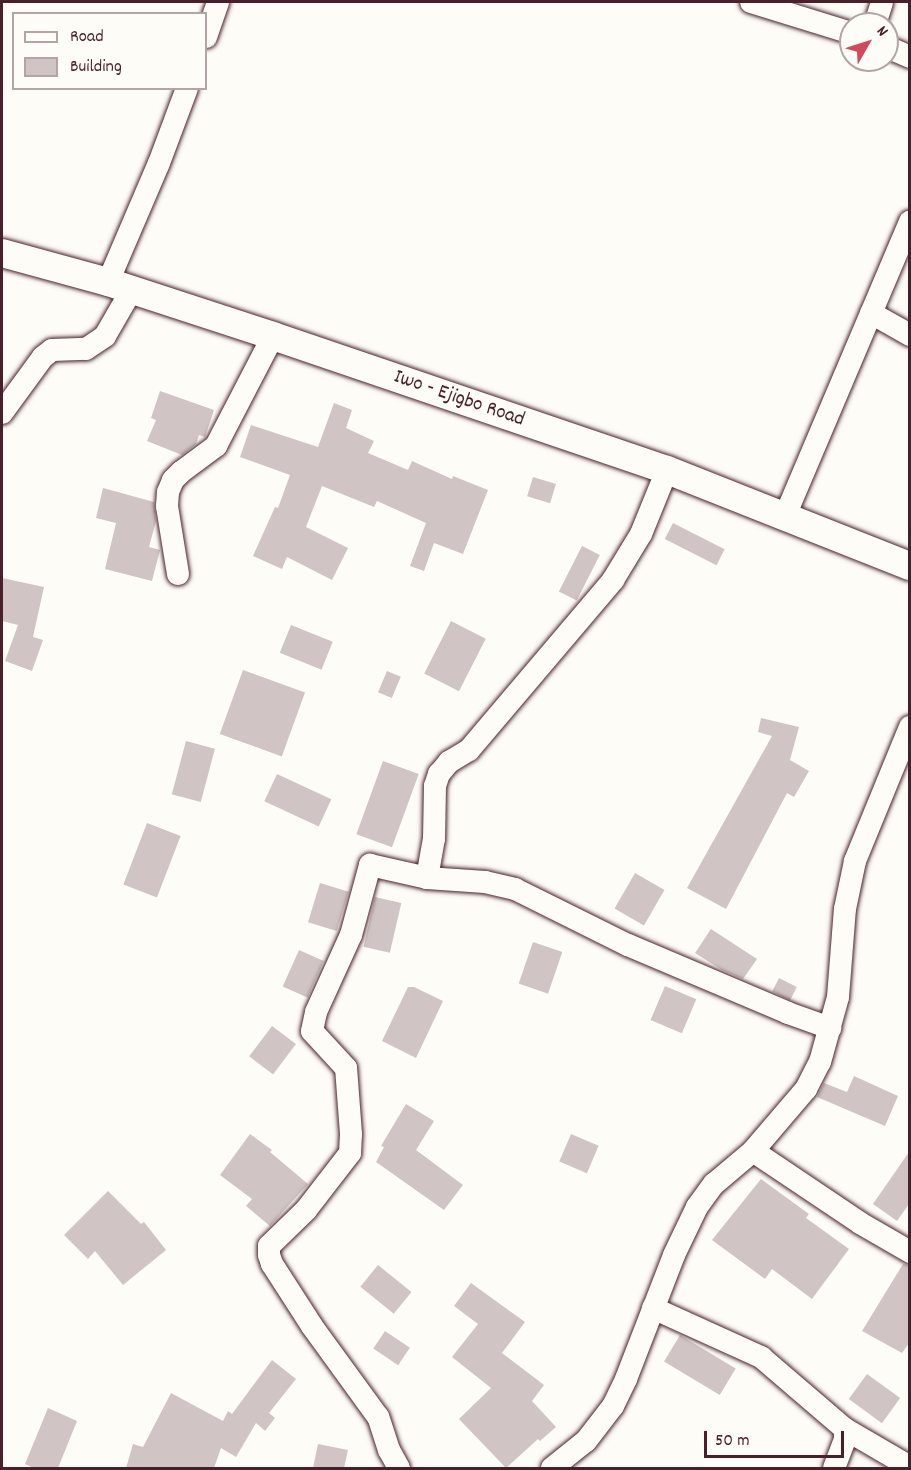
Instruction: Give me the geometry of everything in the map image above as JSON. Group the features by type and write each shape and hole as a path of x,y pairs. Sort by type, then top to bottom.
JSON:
{"main road":[{"name":"Iwo - Ejigbo Road","path":"2,253 120,287 273,336 667,470 909,566"}],"street":[{"path":"207,34 218,2"},
{"path":"751,2 800,8 839,27"},
{"path":"2,413 43,357 52,350 86,349 105,336 159,164 186,90"},
{"path":"785,516 909,221"},
{"path":"871,313 909,334"},
{"path":"178,574 167,506 168,492 173,480 181,472 216,446 273,336"},
{"path":"427,878 434,839 435,786 439,774 449,762 469,750 613,580 641,534 667,470"},
{"path":"552,1468 586,1441 613,1406 697,1207 714,1184 753,1151 806,1089 820,1062 838,997 845,909 855,861 909,727"},
{"path":"399,1468 389,1450 378,1417 272,1264 269,1246 306,1210 350,1153 351,1134 346,1068 312,1032 316,1012 351,935 370,865 427,878 485,882 515,889 628,945 788,1013 830,1028"},
{"path":"753,1151 860,1223 909,1252"},
{"path":"653,1308 761,1357 845,1429 909,1467"},
{"path":"834,1468 845,1440 845,1429"}],"building":[{"path":"160,391 214,410 205,437 199,435 196,444 182,455 147,441 156,420 151,418"},
{"path":"334,403 352,410 346,428 374,441 368,453 408,470 412,461 452,479 453,476 488,490 463,554 434,543 424,571 410,566 426,523 377,501 374,507 322,486 306,527 348,548 332,580 287,557 282,569 253,556 275,507 278,508 290,475 240,457 251,425 318,447"},
{"path":"533,477 556,484 550,503 527,496"},
{"path":"103,488 154,502 156,521 149,547 160,550 152,581 105,569 116,523 96,518"},
{"path":"673,523 725,549 717,565 665,539"},
{"path":"582,546 600,555 577,601 559,591"},
{"path":"2,578 44,587 33,637 43,640 32,671 5,661 18,625 2,621"},
{"path":"451,621 486,639 459,691 424,674"},
{"path":"291,625 333,642 321,670 280,653"},
{"path":"243,670 305,693 282,756 220,734"},
{"path":"387,671 401,677 392,698 378,692"},
{"path":"761,718 799,727 790,760 809,771 794,797 787,793 726,909 687,888 772,736 758,732"},
{"path":"186,741 215,749 201,802 172,794"},
{"path":"383,761 419,774 392,847 356,834"},
{"path":"277,774 331,799 319,827 264,801"},
{"path":"147,823 181,836 157,898 123,885"},
{"path":"635,873 664,890 644,926 614,909"},
{"path":"320,883 349,892 337,931 308,922"},
{"path":"375,897 401,903 390,953 364,947"},
{"path":"711,929 757,959 743,979 722,970 695,953"},
{"path":"533,942 562,952 548,994 519,984"},
{"path":"299,950 324,961 307,998 283,987"},
{"path":"779,978 797,987 790,1000 772,991"},
{"path":"665,986 696,999 682,1033 651,1020"},
{"path":"408,987 414,987 443,1001 416,1058 382,1041"},
{"path":"272,1026 296,1044 273,1074 249,1056"},
{"path":"854,1076 898,1096 885,1126 817,1097 824,1083 847,1092"},
{"path":"406,1104 434,1121 416,1150 463,1185 444,1210 376,1162 384,1147 381,1146"},
{"path":"250,1134 272,1150 270,1152 308,1184 270,1226 246,1206 252,1199 220,1175"},
{"path":"571,1134 599,1146 587,1173 559,1162"},
{"path":"909,1152 909,1204 897,1221 873,1204"},
{"path":"761,1179 809,1214 806,1218 849,1249 812,1299 772,1269 765,1279 712,1240"},
{"path":"108,1191 141,1224 144,1222 166,1250 123,1285 95,1251 88,1259 64,1235"},
{"path":"903,1264 909,1265 909,1343 902,1353 862,1331"},
{"path":"378,1265 411,1292 394,1314 360,1287"},
{"path":"471,1283 525,1322 502,1353 544,1385 532,1401 556,1427 540,1441 538,1439 506,1468 459,1419 491,1388 452,1357 478,1324 454,1306"},
{"path":"385,1331 410,1348 398,1365 373,1348"},
{"path":"680,1335 736,1368 720,1395 664,1362"},
{"path":"272,1360 296,1379 269,1413 275,1418 265,1431 256,1423 236,1457 221,1448 214,1468 126,1468 133,1444 143,1447 171,1393 223,1421 228,1411 232,1414"},
{"path":"867,1374 900,1398 882,1423 849,1399"},
{"path":"48,1408 77,1421 58,1468 34,1468 25,1464"},
{"path":"318,1444 348,1450 344,1468 313,1468"}]}
